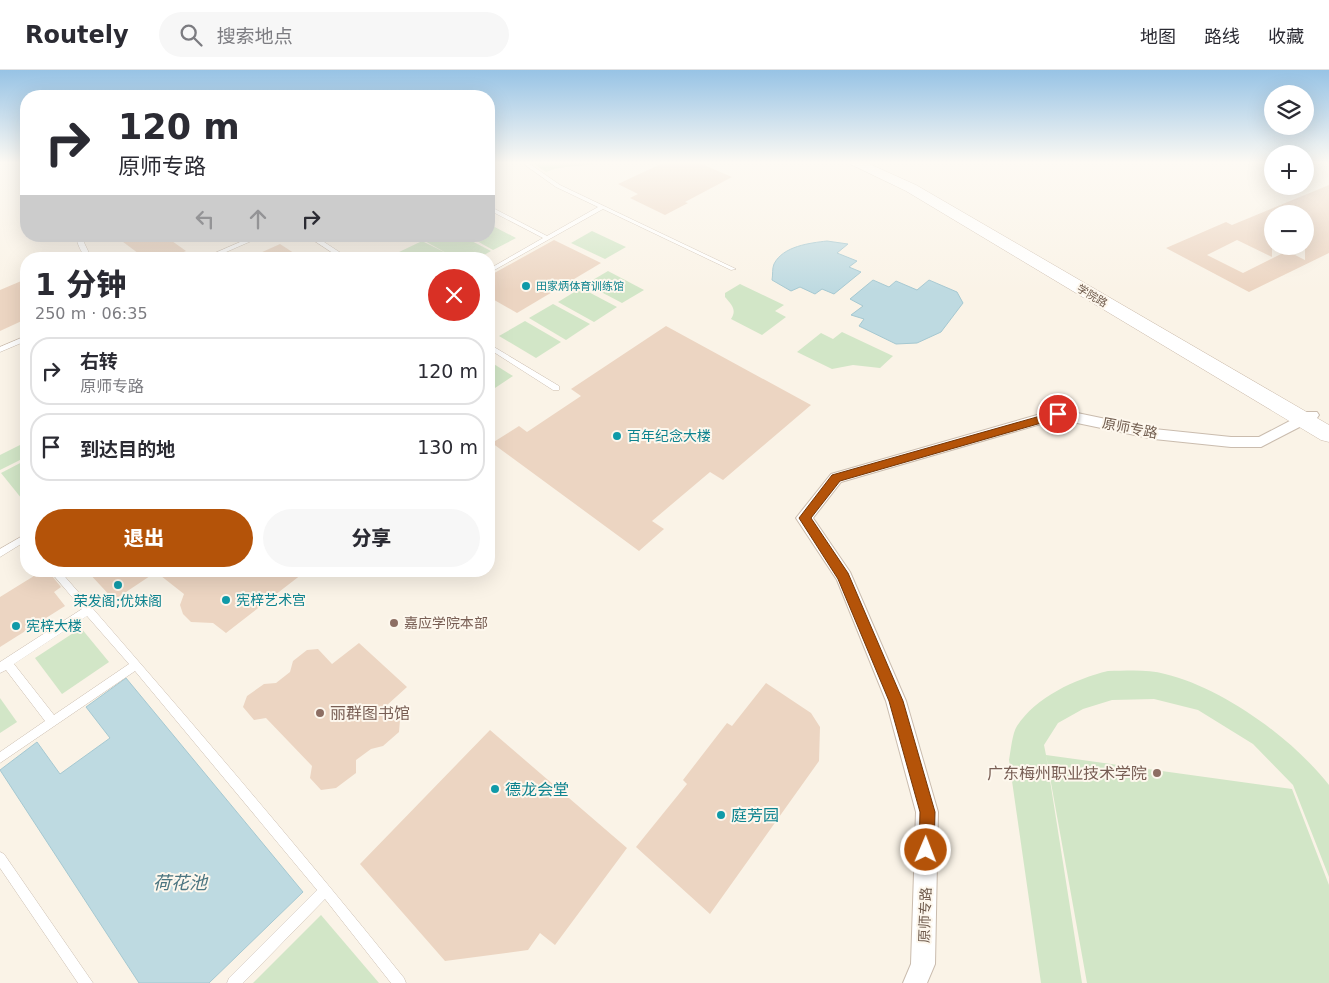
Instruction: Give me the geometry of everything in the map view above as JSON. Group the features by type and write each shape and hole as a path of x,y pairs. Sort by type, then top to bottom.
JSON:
{"street":[{"name":"学院路","path":"940,205 1306,417 1329,425"},
{"name":"学院路","path":"952,205 1306,417 1329,435"},
{"name":"原师专路","path":"915,983 923,964 927,812 896,701 844,577 804,518 836,478 1058,414 1154,434 1231,442 1261,442 1306,417"}],"lane":[{"path":"600,205 733,269"},
{"path":"495,268 603,206"},
{"path":"495,211 547,238"},
{"path":"221,252 245,242"},
{"path":"320,242 336,252"},
{"path":"0,350 20,341"},
{"path":"495,350 556,388"},
{"path":"0,553 20,541"},
{"path":"59,577 136,665 325,890 399,983"},
{"path":"52,721 4,665 87,611"},
{"path":"0,758 136,665"},
{"path":"0,858 86,983"},
{"path":"234,983 325,890"}],"green space":[{"path":"495,227 516,238 493,250 479,242 495,242"},
{"path":"592,231 626,247 605,259 571,243"},
{"path":"420,242 424,242 444,252 399,252"},
{"path":"427,242 474,242 491,251 489,252 444,252"},
{"path":"608,271 644,290 622,303 586,284"},
{"path":"740,284 784,305 775,311 786,317 762,335 731,319 734,310 725,297 725,293"},
{"path":"581,288 617,307 594,322 558,302"},
{"path":"553,304 590,324 566,340 529,318"},
{"path":"525,321 561,342 536,358 499,336"},
{"path":"842,332 893,356 880,368 853,365 832,369 797,352 821,333 833,339"},
{"path":"495,365 513,376 495,388"},
{"path":"20,445 20,460 0,470 0,455"},
{"path":"20,463 20,497 1,473"},
{"path":"81,628 109,662 62,694 35,658"},
{"path":"1108,671 1158,672 1187,681 1233,703 1255,717 1296,750 1329,785 1329,877 1293,785 1253,744 1198,710 1154,699 1112,700 1083,709 1058,723 1044,745 1082,983 1041,983 1009,760 1015,729 1035,706 1070,684 1095,674"},
{"path":"0,698 17,722 0,733"},
{"path":"1046,755 1292,789 1329,885 1329,983 1087,983"},
{"path":"321,915 379,983 253,983"}],"water":[{"path":"827,241 848,244 837,253 857,261 849,267 861,272 834,294 822,289 815,294 800,287 791,291 772,280 774,264 784,253 790,249"},
{"path":"873,280 889,287 896,281 917,290 929,280 957,292 963,303 941,332 917,343 896,344 859,326 864,319 851,315 863,306 850,299"},
{"name":"荷花池","path":"126,678 303,892 209,983 139,983 0,770 37,742 60,774 110,738 86,707"}],"building":[{"path":"644,205 685,205 665,215"},
{"path":"1280,205 1329,205 1329,253 1249,292 1166,248 1226,222 1232,225 1264,212 1264,253 1237,240 1207,255 1243,273 1279,255 1295,255 1305,260 1305,255 1314,255 1314,205"},
{"name":"田家炳体育训练馆","path":"554,240 601,263 517,313 495,300 495,273"},
{"path":"123,242 173,242 186,251 184,252 137,252"},
{"path":"280,244 292,252 262,252"},
{"path":"20,282 20,322 0,331 0,290"},
{"name":"百年纪念大楼","path":"666,326 811,405 723,480 710,472 652,521 664,529 639,551 495,445 495,441 519,426 527,432 581,396 571,389"},
{"name":"宪梓大楼","path":"32,577 53,577 61,587 54,592 65,606 0,647 0,597"},
{"name":"宪梓艺术宫","path":"93,577 148,577 114,600"},
{"name":"宪梓艺术宫","path":"162,577 298,577 226,633 213,623 191,622 183,614 180,605 184,594"},
{"name":"丽群图书馆","path":"359,643 407,687 386,706 400,720 399,732 383,746 371,749 356,760 356,773 336,788 321,790 310,778 312,766 266,718 254,720 243,707 247,696 264,684 276,683 290,672 293,661 307,650 318,649 332,664"},
{"name":"庭芳园","path":"766,683 811,713 820,727 819,761 710,914 636,847 687,784 683,780 727,723 732,726"},
{"name":"德龙会堂","path":"490,730 627,848 555,945 540,933 528,950 445,961 360,864"}],"place":[{"name":"田家炳体育训练馆","path":"526,286"},
{"name":"百年纪念大楼","path":"617,436"},
{"name":"荣发阁;优妹阁","path":"118,585"},
{"name":"宪梓艺术宫","path":"226,600"},
{"name":"嘉应学院本部","path":"394,623"},
{"name":"宪梓大楼","path":"16,626"},
{"name":"丽群图书馆","path":"320,713"},
{"name":"广东梅州职业技术学院","path":"1157,773"},
{"name":"德龙会堂","path":"495,789"},
{"name":"庭芳园","path":"721,815"}],"route":[{"path":"926,850 927,812 896,701 844,577 804,518 836,478 1058,414"}]}
